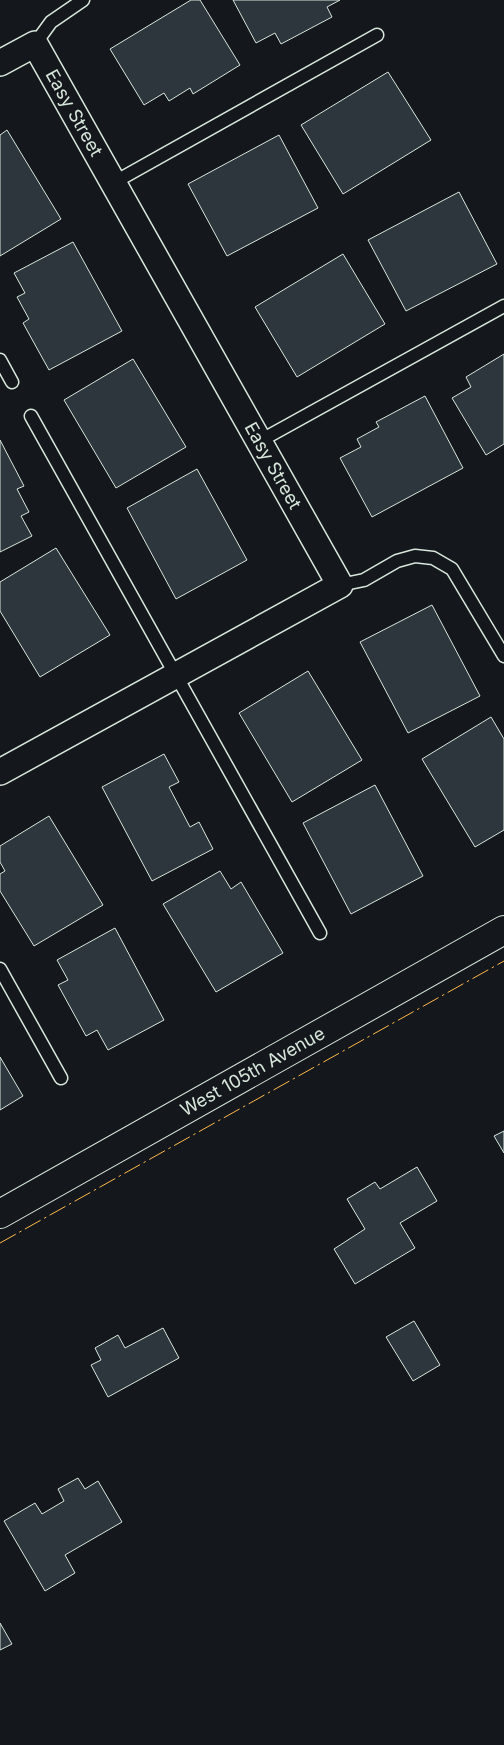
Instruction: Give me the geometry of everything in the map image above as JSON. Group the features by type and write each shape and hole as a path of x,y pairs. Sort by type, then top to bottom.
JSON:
{"street":[{"path":"0,63 35,44"},
{"name":"Easy Street","path":"35,44 340,585"},
{"path":"0,772 340,585"},
{"name":"West 105th Avenue","path":"0,1214 504,930"}],"lane":[{"path":"35,44 50,22 83,0"},
{"path":"113,183 377,35"},
{"path":"258,442 504,306"},
{"path":"0,360 12,382"},
{"path":"31,416 174,675 320,933"},
{"path":"340,585 364,580 397,561 415,556 433,558 452,569 504,656"},
{"path":"0,970 61,1078"}],"building":[{"path":"191,0 200,0 240,65 193,94 190,88 169,101 164,93 144,105 110,49"},
{"path":"233,0 340,0 327,7 332,17 281,44 275,33 256,43"},
{"path":"388,72 431,140 343,194 301,125"},
{"path":"7,130 61,219 0,256 0,135"},
{"path":"279,135 318,208 227,256 188,184"},
{"path":"459,192 497,264 406,311 368,240"},
{"path":"73,242 122,331 49,370 23,323 29,319 17,297 25,293 14,273"},
{"path":"343,254 385,324 297,377 255,307"},
{"path":"504,354 504,444 486,455 452,398 471,387 466,377"},
{"path":"133,359 186,447 116,488 64,400"},
{"path":"425,396 463,468 372,517 340,458 361,447 357,439 379,427 376,422"},
{"path":"0,440 24,486 17,489 29,512 21,516 32,536 0,552"},
{"path":"197,469 247,560 176,599 127,508"},
{"path":"56,548 110,635 40,677 0,611 0,582"},
{"path":"432,605 480,696 408,733 360,642"},
{"path":"308,671 362,760 292,802 239,713"},
{"path":"491,717 504,739 504,830 475,847 422,759"},
{"path":"164,754 179,782 169,787 190,827 199,822 213,849 152,881 102,787"},
{"path":"375,785 423,876 351,914 303,823"},
{"path":"49,816 103,905 34,946 0,891 0,874 5,871 0,862 0,846"},
{"path":"220,871 231,889 241,882 283,953 216,992 163,904"},
{"path":"115,928 164,1020 108,1050 97,1030 86,1036 58,985 68,980 57,960"},
{"path":"0,1057 23,1096 0,1110"},
{"path":"504,1131 504,1153 494,1136"},
{"path":"417,1167 437,1201 400,1223 415,1248 355,1284 334,1249 365,1229 347,1199 375,1182 380,1189"},
{"path":"414,1321 440,1365 413,1381 386,1337"},
{"path":"163,1328 179,1358 108,1397 91,1365 101,1360 95,1348 118,1335 125,1348"},
{"path":"78,1478 85,1489 98,1481 122,1522 65,1555 75,1573 45,1591 4,1521 35,1503 42,1514 64,1501 58,1489"},
{"path":"0,1623 12,1644 0,1650"}],"power":[{"path":"0,1243 504,961"}]}
